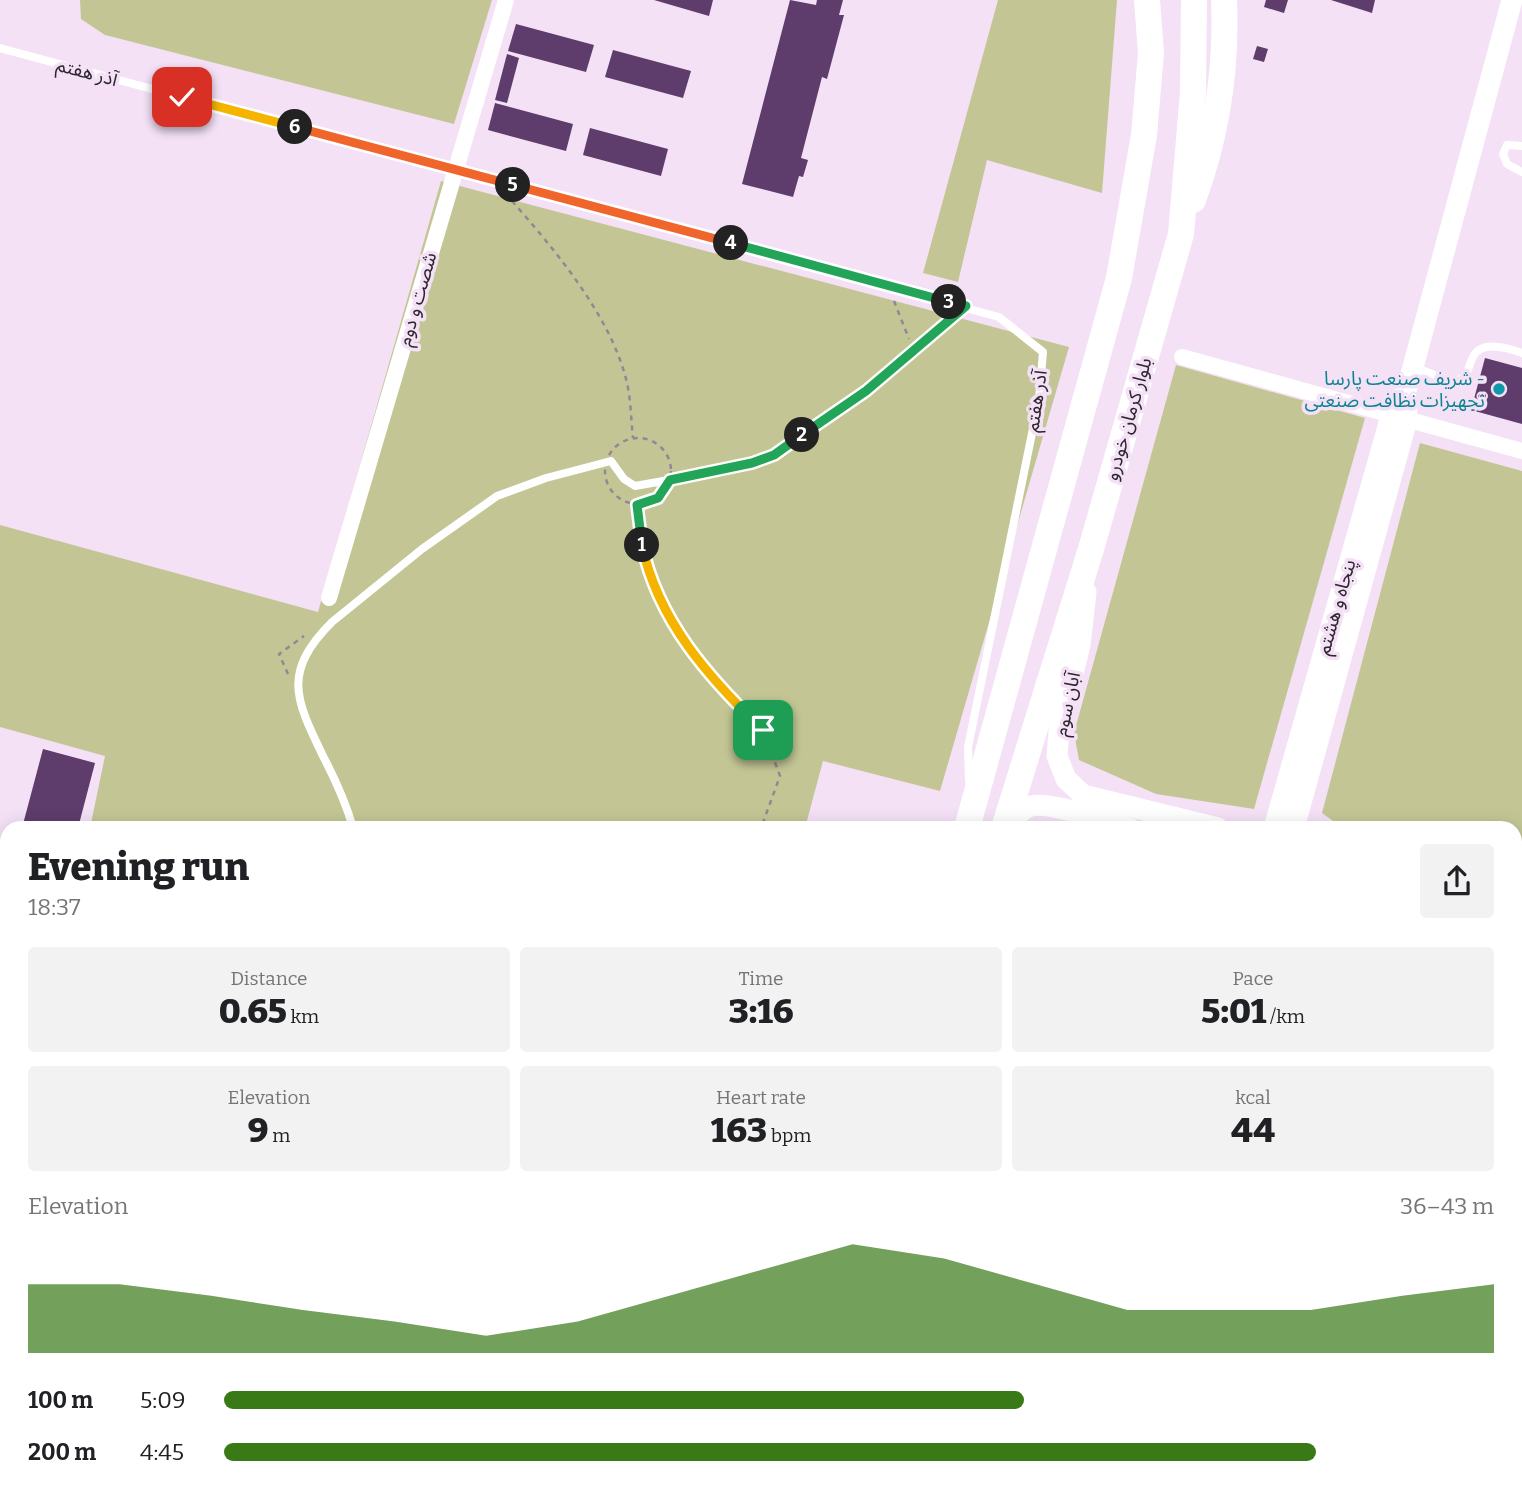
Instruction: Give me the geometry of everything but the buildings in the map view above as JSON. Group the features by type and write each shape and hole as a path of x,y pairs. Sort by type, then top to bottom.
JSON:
{"main road":[{"path":"969,821 1119,278 1144,135 1151,53 1147,0"},
{"name":"بلوار کرمان خودرو","path":"1007,821 1091,549 1181,234 1193,92 1194,0"},
{"path":"1181,234 1209,156 1223,81 1224,0"}],"street":[{"name":"شصت و دوم","path":"329,598 506,0"},
{"name":"پنجاه و هشتم","path":"1296,821 1406,390 1513,0"},
{"path":"1182,357 1522,451"},
{"name":"پنجاه و هشتم","path":"1275,821 1399,418"},
{"name":"آبان سوم","path":"1091,549 1080,645 1059,731 1057,756 1061,768 1066,779 1083,795 1189,821"},
{"path":"1013,821 1030,806 1046,806 1103,821"}],"lane":[{"name":"آذر هفتم","path":"0,48 966,306 999,317 1043,352 1039,399 968,747 968,821"},
{"path":"1522,146 1507,145 1503,154 1507,164 1522,172"},
{"path":"351,821 341,792 303,717 298,686 299,673 304,656 318,636 422,549 497,496 606,460 611,461 624,478 635,486 752,463 774,455 866,391 966,306"},
{"path":"1413,367 1461,380 1466,375 1472,355 1480,349 1489,346 1504,347 1522,353"}],"path":[{"path":"512,201 573,276 609,335 627,383 632,438"},
{"path":"632,438 644,438 663,449 671,469 670,480 658,498 637,505 626,503 609,489 605,479 606,460 613,448 632,438"},
{"path":"595,460 606,460"},
{"path":"637,505 650,577 683,642 718,687 763,730 768,742 780,776 764,821"},
{"path":"289,676 279,654 313,629"}],"green space":[{"path":"80,0 492,0 454,124 105,35 81,19"},
{"path":"998,0 1117,0 1102,193 987,160 958,282 923,273"},
{"path":"441,181 1069,347 940,791 823,761 807,821 91,821 105,756 0,727 0,525 318,612"},
{"path":"1176,365 1365,418 1254,809 1156,794 1079,760 1074,733"},
{"path":"1420,443 1522,471 1522,821 1333,821 1322,813"}],"place":[{"name":"شریف صنعت پارسا - تجهیزات نظافت صنعتی","path":"1499,389"}],"route":[{"path":"182,97 966,306 866,391 774,455 752,463 670,480 666,490 658,498 637,505 642,546 650,577 683,642 718,687 763,730"}]}
